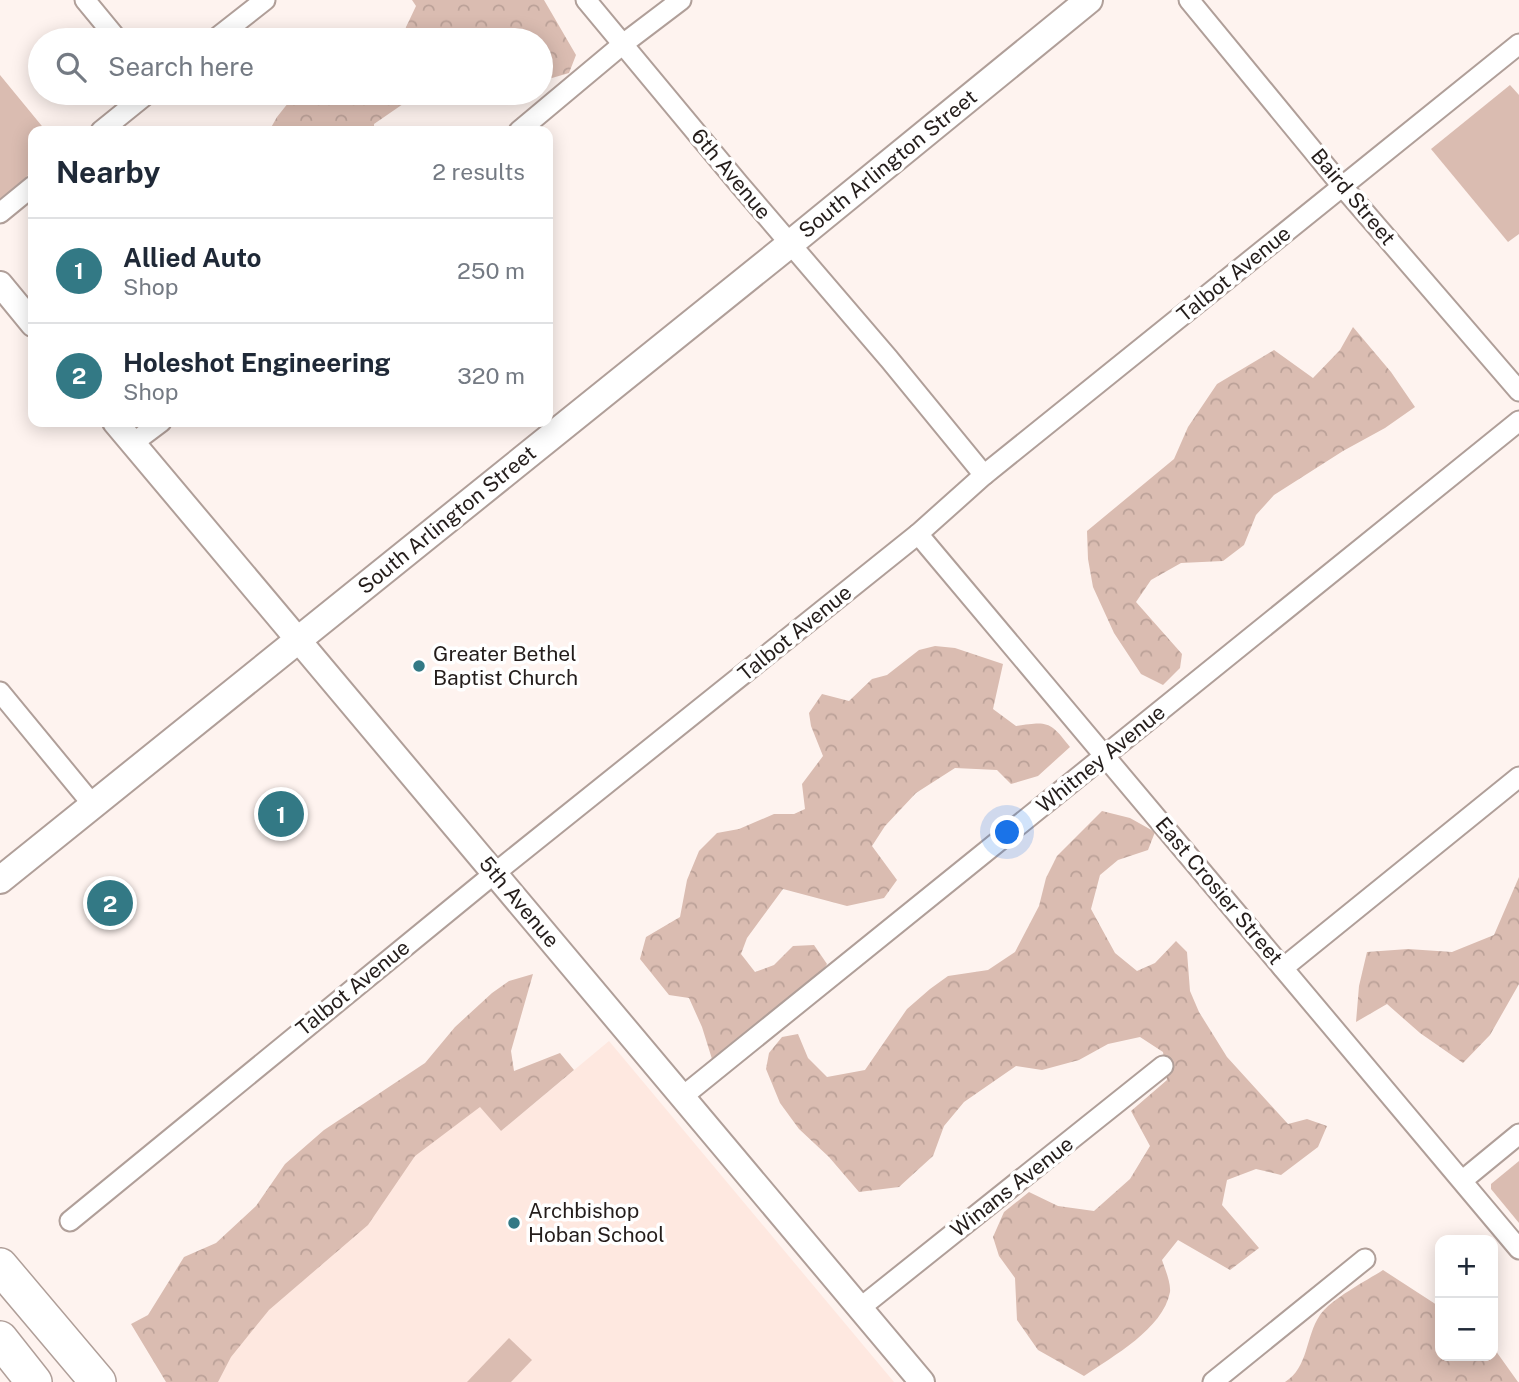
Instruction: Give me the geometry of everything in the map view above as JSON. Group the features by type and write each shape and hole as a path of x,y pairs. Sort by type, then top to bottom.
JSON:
{"highway":[{"path":"0,1246 92,1375"},
{"path":"0,1266 92,1375"},
{"path":"0,1339 34,1382"}],"main road":[{"name":"South Arlington Street","path":"0,880 1089,0"}],"street":[{"path":"85,0 108,28"},
{"path":"229,28 265,0"},
{"name":"6th Avenue","path":"586,0 984,475"},
{"path":"553,103 681,0"},
{"name":"Baird Street","path":"1189,0 1342,186 1519,391"},
{"name":"Talbot Avenue","path":"70,1221 495,873 918,534 984,475 1519,44"},
{"path":"107,126 133,105"},
{"path":"525,126 550,105"},
{"path":"0,213 28,190"},
{"path":"0,284 28,318"},
{"name":"Whitney Avenue","path":"682,1097 1519,421"},
{"name":"5th Avenue","path":"119,427 922,1382"},
{"path":"133,443 154,427"},
{"name":"East Crosier Street","path":"918,534 1519,1249"},
{"path":"0,692 93,805"},
{"path":"1283,968 1519,777"},
{"name":"Winans Avenue","path":"860,1308 1163,1066"},
{"path":"1463,1180 1519,1134"},
{"path":"1213,1382 1365,1259"}],"shaded area":[{"name":"Archbishop Hoban School","path":"609,1041 894,1382 187,1382 455,1077 501,1131"}],"green space":[{"path":"412,0 544,0 576,55 569,73 553,78 553,28 406,28 416,6"},
{"path":"0,75 42,126 28,126 28,175 0,200"},
{"path":"1510,85 1519,95 1519,234 1508,242 1431,149"},
{"path":"286,105 402,105 374,126 272,126"},
{"path":"1353,327 1391,372 1415,407 1274,495 1256,515 1244,545 1223,561 1181,563 1151,580 1136,602 1182,654 1180,668 1163,685 1141,674 1114,633 1093,587 1087,531 1174,459 1188,427 1217,384 1274,350 1313,378 1340,350"},
{"path":"935,646 955,648 1003,664 993,709 1016,726 1048,725 1058,732 1070,747 1038,776 1011,784 997,770 955,768 916,793 885,826 872,846 897,880 884,898 847,906 783,889 747,938 741,954 755,972 774,965 793,946 814,945 827,964 812,986 712,1059 689,998 669,995 640,959 646,937 680,917 687,880 699,851 717,833 739,829 774,814 794,814 805,809 802,784 823,756 811,726 809,713 822,694 849,701 872,679 887,675 919,650"},
{"path":"1102,811 1130,818 1155,832 1148,850 1118,860 1100,875 1091,909 1115,953 1137,971 1155,963 1176,941 1187,952 1190,991 1199,1012 1227,1057 1288,1124 1307,1119 1327,1126 1318,1147 1281,1175 1256,1169 1227,1180 1222,1205 1259,1248 1230,1270 1178,1240 1162,1260 1170,1292 1158,1318 1135,1340 1084,1376 1038,1350 1017,1320 1015,1278 999,1256 993,1237 1004,1212 1029,1192 1058,1206 1094,1211 1130,1179 1150,1146 1131,1111 1167,1080 1163,1052 1140,1037 1108,1044 1079,1060 1042,1070 1016,1066 964,1102 944,1126 933,1156 899,1187 859,1192 829,1157 799,1129 780,1103 766,1069 769,1053 782,1037 798,1034 808,1058 827,1077 865,1070 907,1009 930,989 948,976 988,970 1015,952 1039,906 1046,878 1057,856"},
{"path":"1519,877 1519,984 1490,1035 1463,1063 1420,1033 1387,1004 1356,1022 1359,986 1367,952 1408,949 1452,952 1494,935"},
{"path":"533,974 511,1051 514,1071 560,1053 574,1070 501,1131 480,1107 415,1156 368,1225 269,1310 231,1357 218,1382 166,1382 131,1324 148,1315 184,1257 216,1243 256,1206 285,1164 324,1130 425,1063 455,1027 492,993 509,981"},
{"path":"1519,1161 1519,1223 1491,1189 1491,1184"},
{"path":"1383,1270 1435,1304 1435,1361 1498,1361 1498,1354 1518,1382 1285,1382 1293,1376 1303,1360 1320,1315 1340,1297"},
{"path":"509,1338 532,1360 511,1382 467,1382"}],"place":[{"name":"Greater Bethel Baptist Church","path":"419,666"},
{"name":"Allied Auto","path":"281,814"},
{"name":"Holeshot Engineering","path":"110,903"},
{"name":"Archbishop Hoban School","path":"514,1223"}]}
